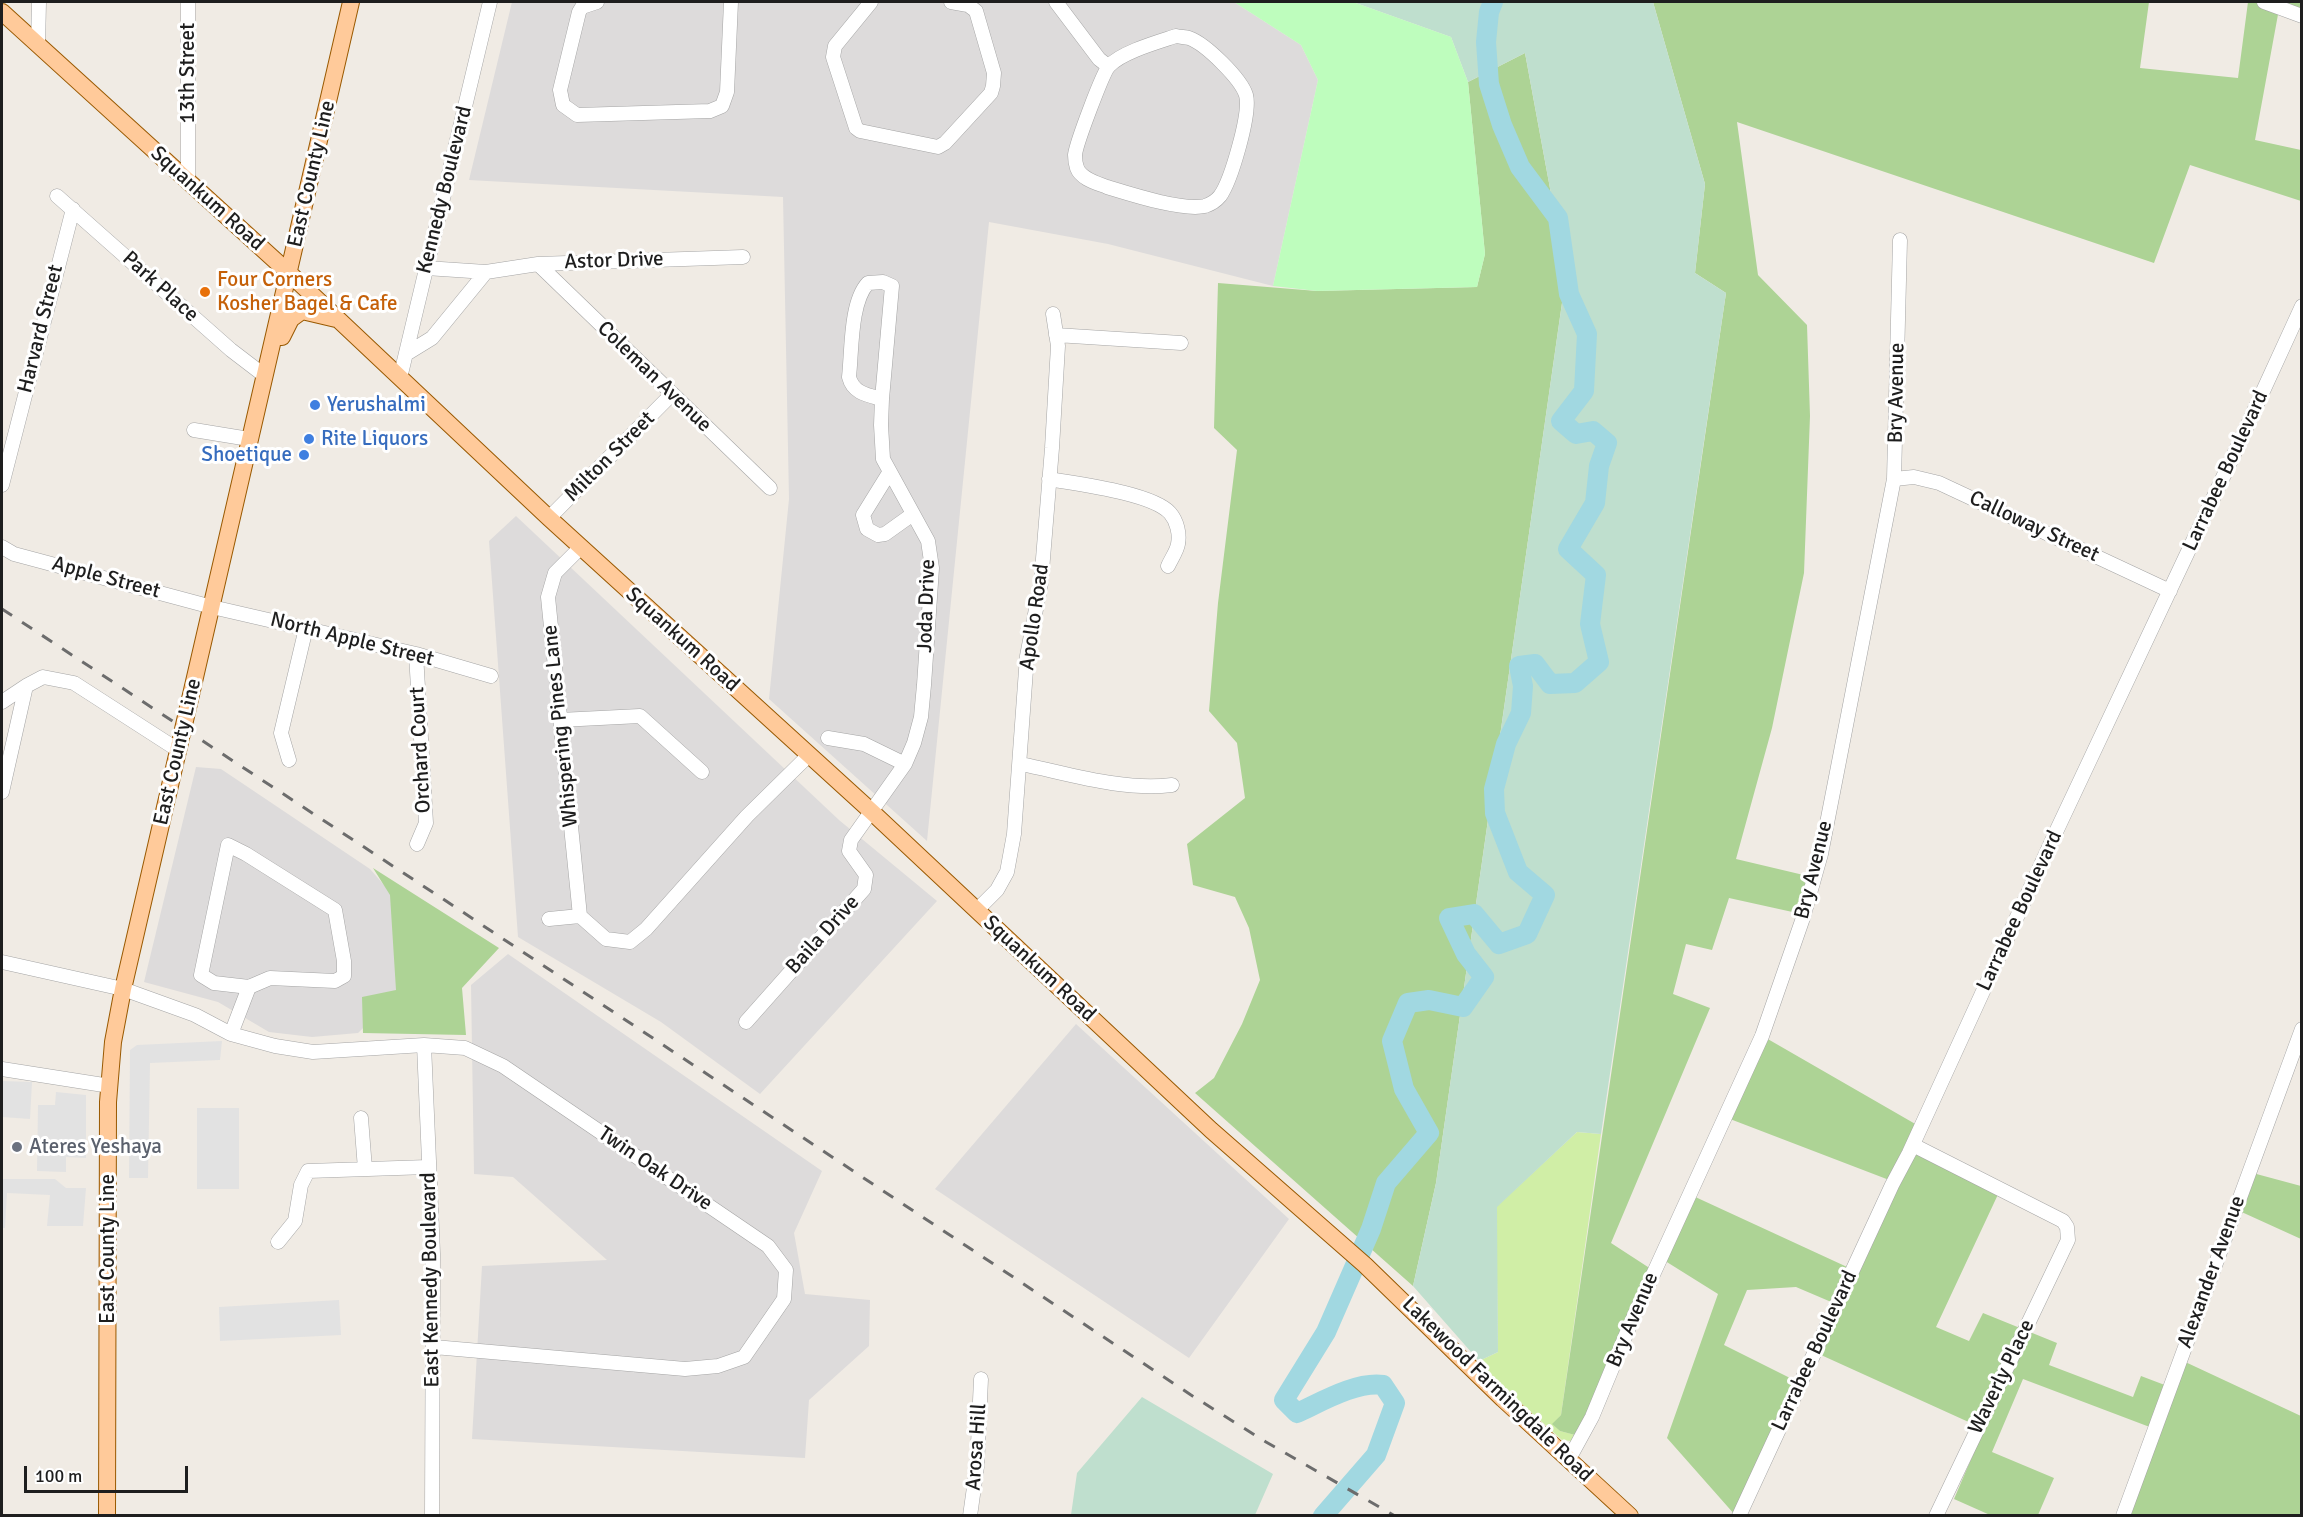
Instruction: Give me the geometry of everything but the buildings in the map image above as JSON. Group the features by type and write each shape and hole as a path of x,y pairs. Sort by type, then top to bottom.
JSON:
{"main road":[{"name":"East County Line","path":"107,1515 110,1086 113,1042 123,989 351,2"},
{"name":"Squankum Road","path":"2,12 290,273 581,548 872,812 1211,1130 1365,1265"},
{"path":"273,345 285,335 291,319 302,311 337,319"},
{"name":"Lakewood Farmingdale Road","path":"1365,1265 1489,1386 1630,1515"}],"street":[{"path":"38,45 39,2"},
{"name":"13th Street","path":"188,2 188,181"},
{"name":"Kennedy Boulevard","path":"400,378 490,2"},
{"path":"597,2 582,7 579,12 560,90 562,105 577,115 710,111 722,106 727,92 731,2"},
{"path":"872,2 835,46 833,57 856,128 938,147 945,143 991,93 994,78 976,11 968,5 951,2"},
{"path":"1056,2 1098,59 1108,66"},
{"path":"2264,2 2301,16"},
{"path":"1176,36 1190,38 1208,50 1240,83 1246,97 1242,135 1228,180 1215,202 1205,206 1173,204 1119,191 1093,182 1080,174 1075,155 1084,124 1108,66 1131,53 1176,36"},
{"name":"Park Place","path":"57,196 231,350 266,376"},
{"name":"Harvard Street","path":"2,485 73,209"},
{"name":"Bry Avenue","path":"1569,1459 1592,1418 1630,1325 1761,1036 1803,918 1821,854 1894,479 1900,240"},
{"name":"Astor Drive","path":"426,268 486,272 538,264 743,256"},
{"name":"Coleman Avenue","path":"538,264 770,488"},
{"path":"406,354 432,338 486,272"},
{"name":"Joda Drive","path":"872,812 905,764 921,717 932,568 928,542 883,459 880,426 892,286 883,282 868,283 863,288 857,304 849,377 856,390 882,399"},
{"name":"Larrabee Boulevard","path":"1739,1515 1913,1145 2301,306"},
{"name":"Apollo Road","path":"977,910 997,890 1007,872 1014,834 1028,656 1041,583 1049,478 1058,346 1053,314"},
{"path":"1056,335 1181,343"},
{"name":"Milton Street","path":"549,518 672,395"},
{"path":"194,430 249,439"},
{"path":"889,473 862,514 867,528 878,535 885,534 913,514"},
{"name":"Calloway Street","path":"1894,479 1914,477 1939,483 2170,591"},
{"path":"1049,478 1152,501 1170,513 1178,527 1178,544 1168,566"},
{"name":"Apple Street","path":"2,547 14,554 212,607"},
{"name":"Whispering Pines Lane","path":"580,916 548,597 555,573 581,548"},
{"name":"North Apple Street","path":"212,607 416,654 491,676"},
{"path":"289,760 281,733 306,628"},
{"name":"Orchard Court","path":"416,654 426,823 417,844"},
{"path":"2,702 43,677 74,683 178,750"},
{"path":"2,792 26,686"},
{"path":"560,720 640,716 702,772"},
{"path":"828,738 864,744 905,764"},
{"path":"2,747 8,762"},
{"path":"549,919 580,916 606,939 630,942 646,929 747,816 809,755"},
{"path":"1021,764 1130,786 1172,785"},
{"name":"Baila Drive","path":"746,1022 864,889 866,875 849,851 849,845 872,812"},
{"path":"231,1034 249,987 270,978 335,981 344,976 344,961 336,910 228,844 201,975 214,983 249,987"},
{"name":"Twin Oak Drive","path":"2,962 123,989 195,1015 231,1034 275,1046 313,1052 424,1046 465,1048 503,1065 768,1246 786,1270 784,1299 744,1357 718,1366 685,1369 434,1347"},
{"name":"Alexander Avenue","path":"2123,1515 2301,1029"},
{"name":"East Kennedy Boulevard","path":"424,1046 433,1254 432,1515"},
{"path":"2,1069 110,1086"},
{"path":"361,1118 365,1169"},
{"name":"Waverly Place","path":"1913,1145 2063,1221 2067,1227 2068,1240 1936,1515"},
{"path":"278,1242 295,1221 301,1185 308,1171 428,1167"},
{"name":"Arosa Hill","path":"970,1515 977,1466 981,1379"}],"shaded area":[{"path":"512,2 1234,2 1301,45 1318,80 1273,286 1108,244 989,222 927,841 769,699 789,499 783,197 469,180"},
{"path":"516,516 839,820 937,901 760,1094 661,1022 518,937 489,541"},
{"path":"196,767 221,769 370,869 398,901 401,991 358,1033 312,1037 269,1032 218,1002 144,982"},
{"path":"508,954 822,1171 794,1233 805,1294 870,1300 869,1346 809,1400 805,1458 472,1439 482,1266 607,1260 513,1177 474,1174 471,985"},
{"path":"1076,1024 1289,1219 1189,1358 935,1189"},
{"path":"222,1041 220,1060 150,1063 148,1178 129,1178 130,1050 137,1045"},
{"path":"2,1081 32,1082 30,1119 2,1117"},
{"path":"56,1092 86,1095 86,1158 66,1157 66,1172 37,1171 38,1105 55,1105"},
{"path":"197,1108 239,1108 239,1189 197,1189"},
{"path":"2,1179 55,1179 66,1188 86,1188 83,1226 47,1226 50,1195 7,1193 5,1228 2,1228"},
{"path":"339,1300 341,1335 220,1341 219,1307"}],"green space":[{"path":"1234,2 1353,2 1451,37 1468,82 1485,254 1477,287 1317,291 1273,286 1318,80 1301,45"},
{"path":"1353,2 1653,2 1705,184 1695,273 1726,293 1601,1134 1577,1132 1497,1207 1498,1352 1479,1361 1413,1286 1436,1183 1566,275 1525,53 1468,82 1451,37"},
{"path":"1653,2 2149,2 2140,68 2238,78 2248,2 2301,2 2301,15 2279,9 2255,140 2301,150 2301,201 2190,165 2154,263 1737,122 1758,275 1807,325 1810,416 1804,573 1772,728 1736,859 1812,877 1797,913 1729,898 1712,950 1686,944 1673,994 1710,1008 1611,1243 1651,1269 1588,1415 1575,1435 1560,1431 1552,1424 1561,1415 1726,293 1695,273 1705,184"},
{"path":"1525,53 1566,275 1436,1183 1413,1286 1195,1093 1214,1078 1242,1024 1260,980 1249,928 1235,897 1193,885 1187,844 1245,798 1237,743 1209,711 1218,603 1237,450 1214,428 1218,283 1317,291 1477,287 1485,254 1468,82"},
{"path":"373,868 499,948 462,988 466,1035 363,1033 362,997 396,990 390,895"},
{"path":"1766,1038 1924,1129 1916,1148 2001,1188 1936,1327 1969,1341 1983,1313 2057,1343 2049,1365 2133,1397 2141,1376 2170,1387 2181,1360 2301,1416 2301,1515 2124,1515 2155,1429 2023,1379 1992,1452 2054,1478 2038,1515 1990,1515 1954,1499 1984,1429 1821,1355 1843,1307 1796,1287 1747,1290 1724,1345 1802,1384 1735,1515 1667,1438 1718,1294 1662,1259 1691,1195 1858,1272 1897,1183 1730,1119"},
{"path":"1577,1132 1601,1134 1561,1415 1553,1424 1560,1431 1575,1435 1571,1441 1562,1440 1504,1388 1479,1361 1498,1352 1496,1207"},
{"path":"2249,1172 2301,1186 2301,1239 2235,1209"},
{"path":"1142,1397 1273,1474 1255,1515 1071,1515 1077,1473"}],"waterway":[{"path":"1323,1516 1376,1455 1395,1403 1383,1385 1351,1389 1297,1413 1284,1400 1326,1332 1371,1229 1386,1183 1429,1133 1404,1089 1392,1041 1408,1003 1429,1000 1463,1007 1484,977 1466,954 1449,918 1474,914 1499,944 1527,934 1545,895 1518,872 1495,813 1494,789 1506,744 1521,713 1523,686 1519,666 1535,664 1550,684 1575,683 1599,662 1590,624 1596,575 1568,549 1595,503 1599,466 1607,443 1593,431 1576,434 1561,421 1584,391 1587,334 1569,294 1558,218 1520,167 1502,125 1489,84 1486,42 1489,12 1493,2"}],"railway":[{"path":"2,609 1191,1395 1266,1442 1395,1516"}],"place":[{"name":"Four Corners Kosher Bagel & Cafe","path":"205,292"},
{"name":"Yerushalmi","path":"315,405"},
{"name":"Rite Liquors","path":"309,439"},
{"name":"Shoetique","path":"304,455"},
{"name":"Ateres Yeshaya","path":"17,1147"}]}
